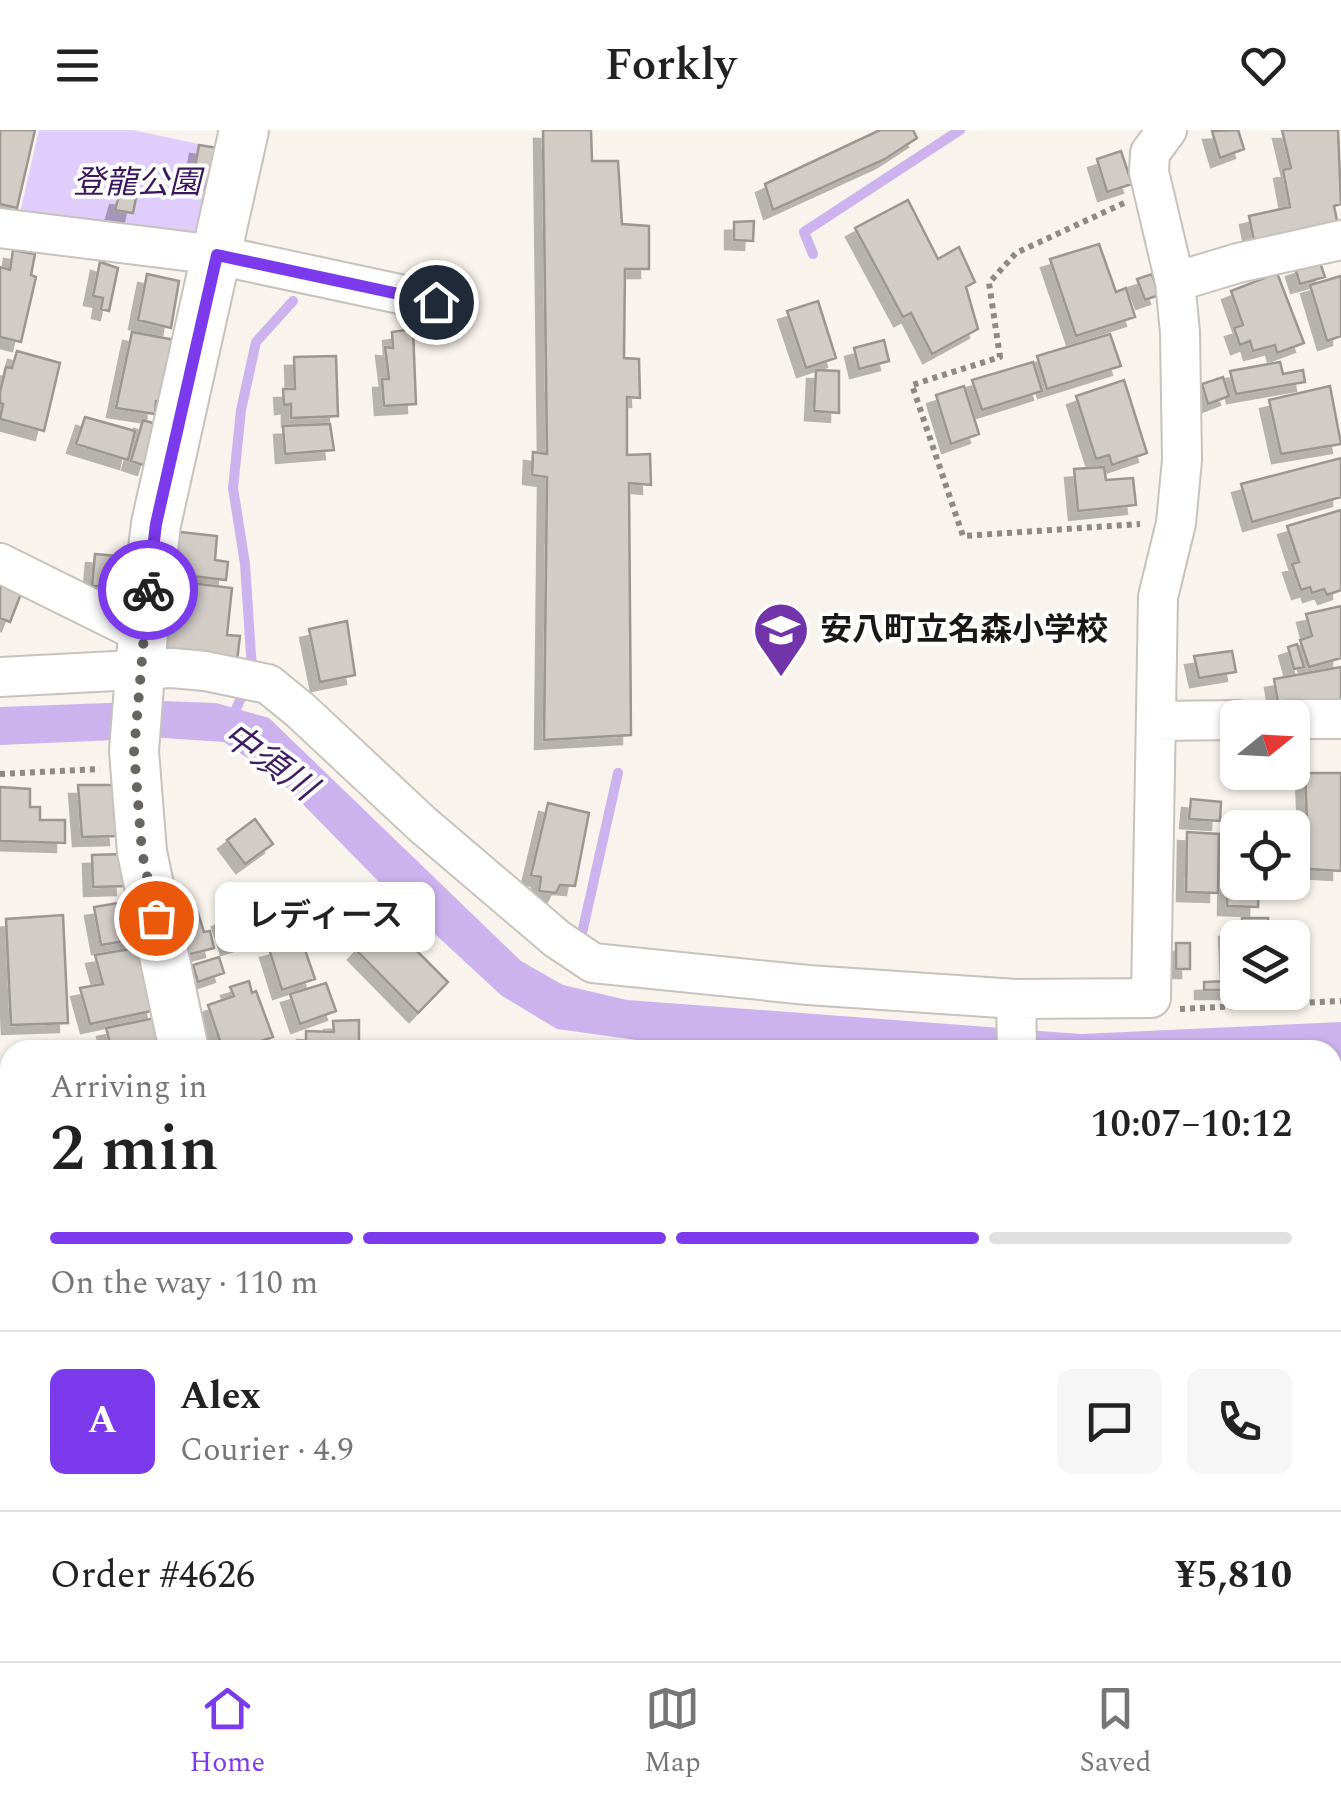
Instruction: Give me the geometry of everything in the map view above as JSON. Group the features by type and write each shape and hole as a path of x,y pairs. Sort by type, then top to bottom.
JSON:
{"street":[{"path":"182,1040 142,852 136,759 140,666 156,524 244,130"},
{"path":"0,677 140,666 206,671 268,684 556,939 593,963 790,983 1017,1021 1151,998 1158,597 1176,522 1182,460 1175,282 1149,172 1150,154 1167,130"},
{"path":"0,228 217,255 436,302"},
{"path":"1175,282 1238,262 1341,240"},
{"path":"0,563 140,666"},
{"path":"1310,720 1341,719"},
{"path":"1156,721 1220,720"}],"path":[{"path":"1152,190 1016,253 989,283 1000,357 912,385 963,536 1176,522"},
{"path":"0,774 136,759"},
{"path":"1151,998 1182,1010 1341,1001"}],"green space":[{"name":"登龍公園","path":"39,130 133,130 231,151 210,245 19,217"}],"water":[{"name":"中須川","path":"216,703 269,718 521,961 563,985 627,1000 1081,1034 1341,1022 1341,1040 637,1040 557,1029 502,996 384,887 279,780 224,742 163,738 0,745 0,707"}],"building":[{"path":"0,130 35,130 17,208 0,204"},
{"path":"543,130 591,130 592,161 618,161 622,224 649,226 649,269 625,269 624,358 639,359 640,398 627,397 627,455 650,454 651,485 629,483 631,735 544,740 547,477 532,475 533,452 547,454"},
{"path":"880,130 913,130 917,138 885,159 773,210 765,184"},
{"path":"1238,130 1244,149 1220,158 1212,131"},
{"path":"1282,130 1338,130 1341,204 1334,206 1339,230 1254,241 1249,216 1290,207 1283,170 1291,168"},
{"path":"199,145 218,148 213,181 193,178"},
{"path":"1121,151 1132,184 1107,192 1097,159"},
{"path":"119,196 136,198 133,213 115,210"},
{"path":"908,200 938,259 959,247 975,282 966,287 978,329 932,354 911,313 903,317 855,228"},
{"path":"754,221 753,241 734,240 734,222"},
{"path":"1099,244 1116,292 1126,288 1135,317 1076,336 1050,259"},
{"path":"13,250 35,254 31,275 36,277 21,342 0,337 0,267 10,270"},
{"path":"1319,260 1325,277 1300,284 1295,268"},
{"path":"100,262 118,268 109,311 101,309 103,298 93,296"},
{"path":"1277,273 1304,343 1277,353 1275,345 1253,351 1250,341 1240,345 1234,328 1243,325 1231,291"},
{"path":"147,274 179,281 171,328 138,320"},
{"path":"1152,274 1159,295 1145,300 1137,279"},
{"path":"1341,276 1341,336 1327,341 1310,285"},
{"path":"818,301 836,358 806,368 787,311"},
{"path":"413,329 416,404 384,406 382,379 389,379 385,347 393,348 392,332"},
{"path":"132,332 175,340 165,401 156,401 155,414 116,408"},
{"path":"1110,334 1121,366 1047,389 1037,356"},
{"path":"884,340 889,361 859,369 854,348"},
{"path":"17,351 60,363 44,431 0,419 0,392 6,367 12,368"},
{"path":"336,356 338,416 291,418 291,404 284,405 283,389 295,389 294,357"},
{"path":"1033,362 1042,391 982,410 972,380"},
{"path":"1280,362 1283,374 1303,370 1305,382 1236,394 1230,371"},
{"path":"816,370 839,371 839,413 814,411"},
{"path":"1223,377 1229,396 1208,404 1202,384"},
{"path":"1124,380 1147,453 1112,465 1109,455 1096,459 1076,396"},
{"path":"964,386 979,434 951,444 936,395"},
{"path":"1330,386 1341,444 1281,454 1269,400"},
{"path":"85,417 135,431 128,460 76,444"},
{"path":"143,420 159,425 146,466 131,461"},
{"path":"330,424 334,450 285,454 283,426"},
{"path":"1341,458 1341,497 1252,522 1241,484"},
{"path":"1104,467 1106,480 1133,478 1136,505 1078,511 1074,469"},
{"path":"1341,510 1341,590 1327,595 1324,589 1312,593 1310,587 1301,590 1292,564 1299,562 1287,526"},
{"path":"171,531 217,536 215,560 228,562 226,580 166,573"},
{"path":"95,554 127,557 124,587 92,586"},
{"path":"166,580 232,588 227,635 240,636 237,661 158,652"},
{"path":"0,584 21,594 10,622 0,618"},
{"path":"1341,606 1341,658 1309,667 1300,640 1312,636 1306,614"},
{"path":"347,621 355,675 320,682 309,629"},
{"path":"1297,644 1304,667 1294,669 1288,647"},
{"path":"1232,651 1236,672 1199,678 1194,656"},
{"path":"1341,667 1341,703 1278,700 1274,679"},
{"path":"1310,773 1341,773 1341,871 1310,869 1310,810 1307,810"},
{"path":"78,785 113,785 118,836 82,837"},
{"path":"0,787 30,789 30,807 40,807 40,820 65,820 65,843 0,841"},
{"path":"1191,799 1221,802 1220,821 1189,819"},
{"path":"548,803 589,813 575,886 560,885 556,893 539,891 541,877 531,875"},
{"path":"255,819 273,844 245,864 227,840"},
{"path":"1187,832 1219,834 1218,893 1186,892"},
{"path":"122,854 125,886 93,887 92,855"},
{"path":"1227,900 1258,900 1258,907 1227,906"},
{"path":"131,901 137,939 101,945 94,907"},
{"path":"268,902 277,931 230,946 221,918"},
{"path":"195,904 204,932 210,931 214,948 183,956 174,911"},
{"path":"63,915 68,1023 11,1025 6,919"},
{"path":"386,920 448,982 418,1013 357,951"},
{"path":"302,941 315,979 282,990 269,949"},
{"path":"1176,943 1190,943 1190,969 1176,969"},
{"path":"142,947 156,1010 90,1024 80,988 103,984 95,955"},
{"path":"219,957 224,973 198,982 193,965"},
{"path":"249,981 273,1037 220,1040 208,1005 234,996 230,987"},
{"path":"1220,981 1220,990 1204,990 1204,982"},
{"path":"326,983 336,1011 300,1024 290,994"},
{"path":"155,1018 162,1040 109,1040 106,1028"},
{"path":"359,1020 359,1040 306,1040 306,1031 334,1032 333,1021"}],"waterway":[{"path":"813,254 804,232 960,130"},
{"path":"252,670 245,564 233,488 241,410 256,342 293,301"},
{"name":"中須川","path":"231,720 245,689"},
{"path":"580,942 618,773"}],"way so far":[{"path":"148,590 134,751 142,852 156,918"}],"place":[{"name":"安八町立名森小学校","path":"781,679"},
{"name":"レディース","path":"156,918"}],"route":[{"path":"148,590 156,524 217,255 436,302"}]}
